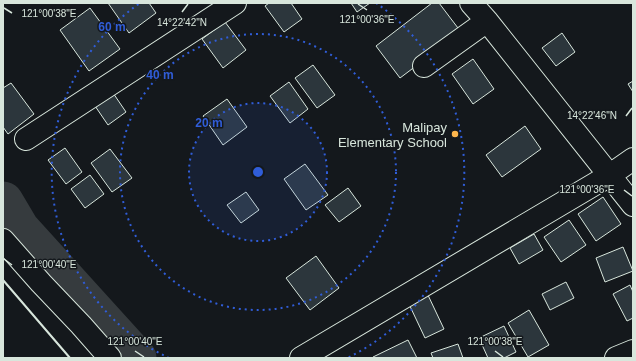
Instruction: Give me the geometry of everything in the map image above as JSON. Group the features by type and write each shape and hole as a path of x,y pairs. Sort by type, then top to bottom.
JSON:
{"street":[{"path":"26,139 235,3"},
{"path":"472,3 633,205"},
{"path":"424,66 487,21"},
{"path":"301,358 610,175 633,159"},
{"path":"3,240 110,358"},
{"path":"616,358 633,351"}],"building":[{"path":"108,3 149,3 156,13 129,33"},
{"path":"269,3 291,3 302,19 284,32 265,6"},
{"path":"351,3 370,3 357,12"},
{"path":"432,3 439,3 461,32 400,78 376,46"},
{"path":"90,8 120,49 89,71 60,30"},
{"path":"225,22 246,50 223,68 202,39"},
{"path":"562,33 575,52 556,66 542,48"},
{"path":"473,59 494,89 473,104 452,74"},
{"path":"313,65 335,95 317,108 295,78"},
{"path":"633,81 633,92 628,84"},
{"path":"289,82 308,109 290,123 270,96"},
{"path":"11,83 34,114 8,134 3,127 3,88"},
{"path":"111,90 126,112 108,125 93,103"},
{"path":"227,99 247,127 223,145 203,116"},
{"path":"525,126 541,149 502,177 486,155"},
{"path":"65,148 82,172 66,184 48,160"},
{"path":"110,149 132,178 112,192 91,163"},
{"path":"305,164 328,195 306,210 284,179"},
{"path":"90,175 104,194 85,208 71,189"},
{"path":"348,188 361,206 339,222 325,205"},
{"path":"246,192 259,210 241,223 227,205"},
{"path":"603,197 621,224 596,241 578,214"},
{"path":"569,220 586,245 561,262 544,237"},
{"path":"534,234 543,250 519,264 510,248"},
{"path":"623,247 633,271 605,282 596,258"},
{"path":"316,256 339,288 310,310 286,278"},
{"path":"566,282 574,298 550,310 542,294"},
{"path":"630,285 633,292 633,318 627,321 613,294"},
{"path":"427,293 444,329 425,338 408,302"},
{"path":"529,310 549,345 528,357 508,323"},
{"path":"504,326 516,352 504,358 488,358 479,338"},
{"path":"408,340 417,358 373,357"},
{"path":"458,344 463,358 433,358 431,353"}],"waterway":[{"path":"3,202 19,229 136,358"}],"wall":[{"path":"3,280 70,358"}],"place":[{"name":"Malipay Elementary School","path":"455,134"}]}
